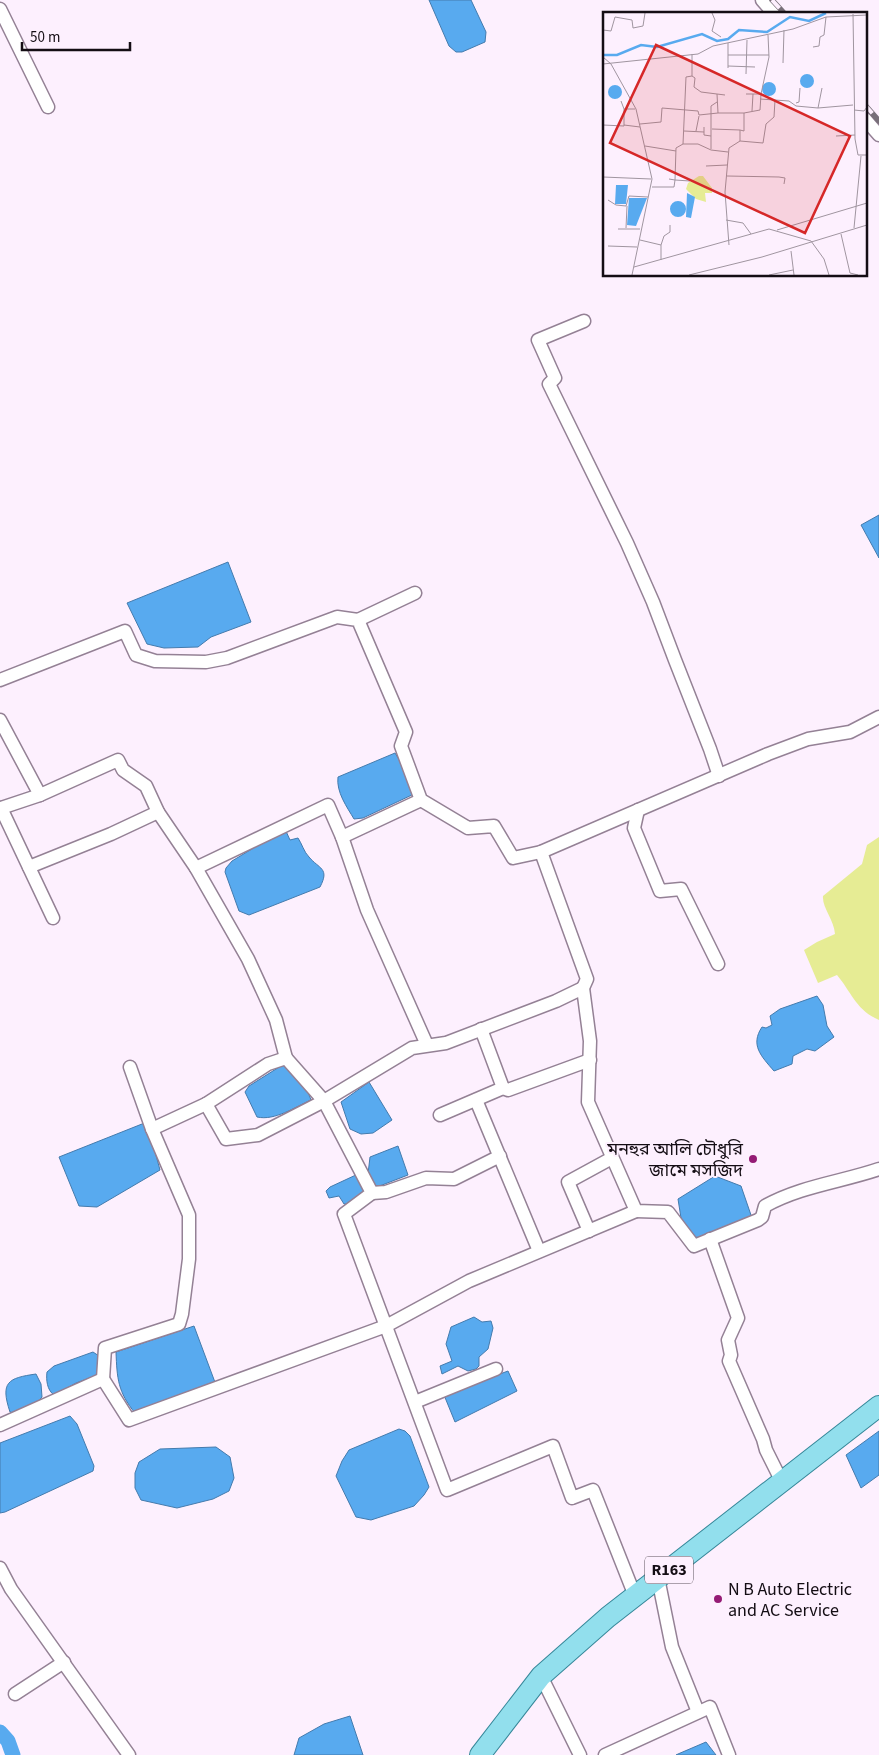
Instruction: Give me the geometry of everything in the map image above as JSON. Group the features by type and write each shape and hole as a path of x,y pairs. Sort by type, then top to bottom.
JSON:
{"main road":[{"name":"R163","path":"480,1755 541,1676 608,1617 879,1406"}],"street":[{"path":"762,0 772,12"},
{"path":"0,9 48,108"},
{"path":"866,120 879,135"},
{"path":"584,321 538,340 555,378 549,384 627,543 653,602 719,776"},
{"path":"0,680 125,631 136,654 155,662 206,662 227,658 337,618 358,620 415,593"},
{"path":"358,620 406,732 401,746 421,800 468,828 494,826 513,858 541,852 768,754 808,739 850,732 879,717"},
{"path":"0,720 40,795"},
{"path":"53,918 1,809 40,795 118,760 123,770 146,786 158,812 196,868 252,968 276,1020 286,1058 324,1101 372,1193"},
{"path":"342,837 421,800"},
{"path":"196,868 328,805 342,837 368,910 427,1046"},
{"path":"638,810 634,828 660,892 681,889 718,964"},
{"path":"29,867 112,834 158,812"},
{"path":"541,852 587,979 583,988 590,1041 588,1102 636,1211"},
{"path":"206,1104 226,1139 258,1135 324,1101 412,1048 446,1043 556,1001 583,988"},
{"path":"481,1029 503,1088"},
{"path":"152,1129 206,1104 268,1064 286,1058"},
{"path":"440,1115 503,1088 508,1090 590,1060"},
{"path":"130,1067 152,1129 189,1215 190,1259 179,1324 105,1348 103,1379 129,1420 386,1326 469,1281 636,1211 668,1212 694,1246 758,1220 762,1217 765,1206 779,1198 800,1190 879,1169"},
{"path":"476,1100 539,1252"},
{"path":"500,1156 454,1178 426,1178 386,1192 372,1193 344,1214 447,1490 553,1446 572,1498 594,1490 635,1596"},
{"path":"588,1231 568,1182 612,1158"},
{"path":"710,1239 738,1318 728,1340 731,1355 729,1361 766,1450 782,1482"},
{"path":"415,1402 496,1369"},
{"path":"0,1425 103,1379"},
{"path":"0,1568 129,1755"},
{"path":"658,1578 672,1646 698,1712"},
{"path":"15,1694 64,1662"},
{"path":"541,1676 580,1755"},
{"path":"605,1755 710,1707 729,1755"}],"green space":[{"path":"879,837 879,1020 871,1016 860,1006 837,975 818,983 804,950 835,934 833,923 824,905 823,896 862,864 867,845"}],"water":[{"path":"429,0 471,0 486,32 485,42 462,52 456,52 449,46"},
{"path":"879,515 879,558 861,525"},
{"path":"228,562 251,622 211,637 198,647 164,648 147,644 127,603"},
{"path":"395,753 405,769 414,794 363,818 354,819 340,794 338,777"},
{"path":"285,829 290,840 298,838 307,855 324,872 320,887 249,915 239,911 225,872 226,868 232,861"},
{"path":"817,996 823,1005 827,1026 834,1037 815,1051 807,1049 793,1056 792,1064 774,1071 761,1055 757,1045 757,1039 762,1027 766,1028 772,1025 770,1016 780,1009"},
{"path":"284,1064 308,1092 311,1100 278,1115 264,1118 257,1117 245,1092 249,1086"},
{"path":"369,1082 392,1120 373,1133 361,1134 350,1129 341,1102"},
{"path":"147,1122 160,1170 97,1207 79,1206 59,1157"},
{"path":"398,1146 408,1175 377,1187 368,1174 370,1157"},
{"path":"358,1174 366,1192 349,1204 344,1204 339,1196 329,1198 326,1191 330,1187"},
{"path":"715,1176 741,1186 752,1218 701,1238 694,1237 681,1218 678,1199"},
{"path":"474,1317 482,1322 491,1321 493,1328 488,1349 479,1357 479,1366 468,1371 458,1366 442,1374 440,1366 452,1361 446,1344 451,1327"},
{"path":"194,1326 216,1385 135,1413 122,1392 117,1370 116,1352"},
{"path":"93,1352 99,1356 100,1372 54,1395 48,1385 47,1372 54,1366"},
{"path":"508,1371 517,1391 455,1422 444,1395"},
{"path":"36,1374 41,1384 42,1397 35,1405 13,1413 10,1412 6,1394 6,1388 9,1383 19,1377"},
{"path":"70,1416 77,1424 94,1466 93,1471 0,1513 0,1443"},
{"path":"399,1429 405,1431 410,1436 429,1487 414,1506 371,1520 356,1517 336,1476 342,1461 349,1450"},
{"path":"879,1431 879,1475 861,1488 846,1455"},
{"path":"216,1447 230,1457 234,1478 229,1491 213,1499 177,1508 141,1500 135,1488 135,1473 139,1462 160,1449"},
{"path":"350,1716 363,1755 294,1755 299,1738 324,1724"},
{"path":"706,1742 716,1755 676,1755 678,1754"}],"waterway":[{"path":"0,1732 8,1741 13,1755"}],"railway":[{"path":"772,0 783,12"},
{"path":"866,106 879,121"}],"place":[{"name":"মনহুর আলি চৌধুরি জামে মসজিদ","path":"753,1159"},
{"name":"N B Auto Electric and AC Service","path":"718,1599"}]}
